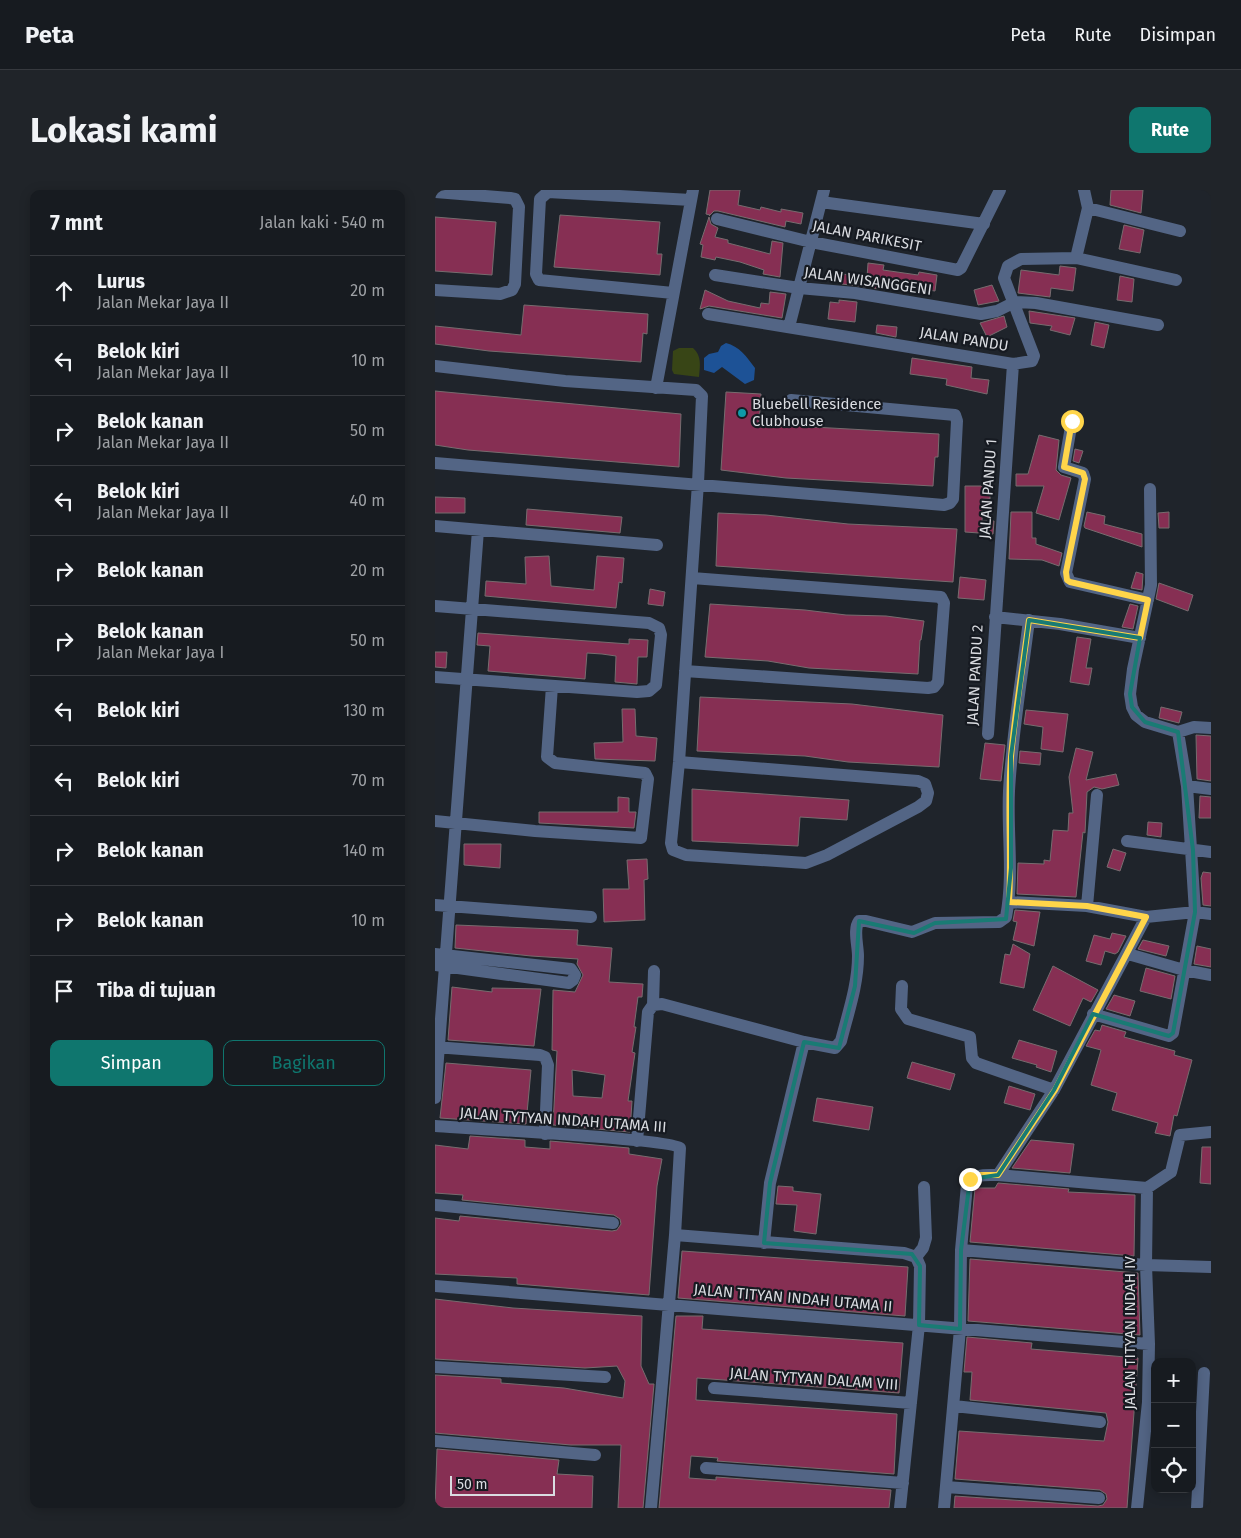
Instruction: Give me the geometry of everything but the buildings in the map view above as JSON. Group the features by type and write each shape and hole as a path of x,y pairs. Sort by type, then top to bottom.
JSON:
{"street":[{"path":"789,327 822,196 984,224 1000,190"},
{"path":"1076,258 1088,208 1084,190"},
{"path":"435,192 510,198 515,199 519,207 515,284 512,290 500,294 435,290"},
{"path":"656,388 692,195 548,192 540,199 536,274 539,280 673,293"},
{"path":"1088,208 1180,231"},
{"name":"JALAN PARIKESIT","path":"717,218 811,242 958,270 961,268 984,224"},
{"name":"JALAN PANDU","path":"708,314 1013,364 1032,361 1034,356 1015,302 1004,278 1007,266 1021,259 1076,258 1176,280"},
{"name":"JALAN WISANGGENI","path":"715,275 799,288 855,293 981,314 997,310 1015,302"},
{"path":"1015,302 1036,303 1158,325"},
{"name":"JALAN PANDU 1","path":"995,617 1013,364"},
{"path":"435,366 492,374 696,390 702,396 692,578 679,762 671,843 677,854 806,863 827,855 918,807 929,794 925,784 918,780 679,762"},
{"path":"435,463 514,471 698,483 944,505 950,503 953,499 957,421 955,415 791,400"},
{"path":"1072,421 1064,467 1083,473 1085,479 1066,572 1067,580 1148,600"},
{"path":"1150,489 1151,585 1130,694 1132,707 1136,715 1145,722 1178,732 1194,727 1211,728"},
{"path":"435,526 657,545"},
{"path":"435,1098 440,960 449,907 457,822 478,530"},
{"path":"685,671 934,687 938,682 944,603 941,598 936,596 692,578"},
{"path":"435,606 649,624 659,628 661,635 656,685 653,689 637,692 435,677"},
{"path":"995,617 1029,620 1140,638"},
{"name":"JALAN PANDU 2","path":"989,734 995,617"},
{"path":"653,1005 663,1004 803,1042 835,1048 841,1041 856,979 858,956 856,926 859,921 912,932 935,923 999,922 1006,916 1009,902 1011,868 1009,810 1011,756 1029,620"},
{"path":"435,821 535,831 641,838 648,779 645,773 555,763 547,757 552,686"},
{"path":"1093,1014 1169,1036 1172,1035 1195,912 1193,850 1187,786 1178,732"},
{"path":"1187,786 1211,789"},
{"path":"1087,906 1097,795"},
{"path":"1127,841 1211,852"},
{"path":"1009,902 1087,906 1146,917 1195,912 1211,914"},
{"path":"435,906 591,917"},
{"path":"998,1175 1055,1090 1093,1014 1128,954 1146,917"},
{"path":"1128,954 1184,970 1211,975"},
{"path":"440,960 571,969 575,975 569,983 440,960"},
{"path":"637,1141 648,1012 653,1005 654,971"},
{"path":"902,986 901,1009 908,1019 970,1037 972,1058 976,1063 1055,1090"},
{"path":"764,1243 770,1183 803,1042"},
{"path":"438,1048 540,1055 545,1057 548,1065 545,1134"},
{"name":"JALAN TYTYAN INDAH UTAMA III","path":"435,1126 637,1141 675,1145 680,1148 675,1235 651,1508"},
{"path":"944,1508 955,1406 960,1329 961,1250 967,1184 970,1179 979,1175 998,1175 1147,1188 1171,1172 1180,1135 1211,1132"},
{"path":"916,1257 923,1248 926,1238 924,1187"},
{"name":"JALAN TITYAN INDAH IV","path":"1137,1508 1148,1402 1147,1188"},
{"path":"435,1205 613,1223"},
{"path":"675,1235 904,1253 916,1257 920,1266 919,1325 901,1508"},
{"path":"961,1250 1146,1265 1211,1267"},
{"name":"JALAN TITYAN INDAH UTAMA II","path":"435,1286 1149,1344"},
{"path":"435,1368 605,1377"},
{"path":"1197,1508 1204,1373"},
{"name":"JALAN TYTYAN DALAM VIII","path":"714,1388 911,1402"},
{"path":"955,1406 1100,1422"},
{"path":"435,1441 595,1454"},
{"path":"706,1468 903,1483"},
{"path":"946,1487 1099,1498"}],"highlighted area":[{"path":"1029,620 1140,638 1130,694 1132,707 1145,722 1178,732 1193,850 1195,912 1173,1033 1169,1036 1093,1014 1054,1090 998,1175 970,1179 961,1250 960,1329 919,1325 920,1266 912,1254 764,1243 770,1183 804,1042 839,1048 855,986 859,921 914,933 935,923 1006,919 1011,868 1011,756"}],"green space":[{"path":"679,348 693,348 696,351 700,361 699,377 674,374 672,370 673,351"}],"water":[{"path":"726,343 739,349 746,356 755,368 754,380 745,384 722,367 714,373 704,370 704,358 709,354 718,352 721,346"}],"place":[{"name":"Bluebell Residence Clubhouse","path":"742,413"}],"route":[{"path":"970,1179 979,1175 998,1175 1055,1090 1093,1014 1128,954 1146,917 1087,906 1009,902 1011,868 1009,810 1011,756 1029,620 1140,638 1148,600 1067,580 1066,572 1085,479 1083,473 1064,467 1072,421"}]}
